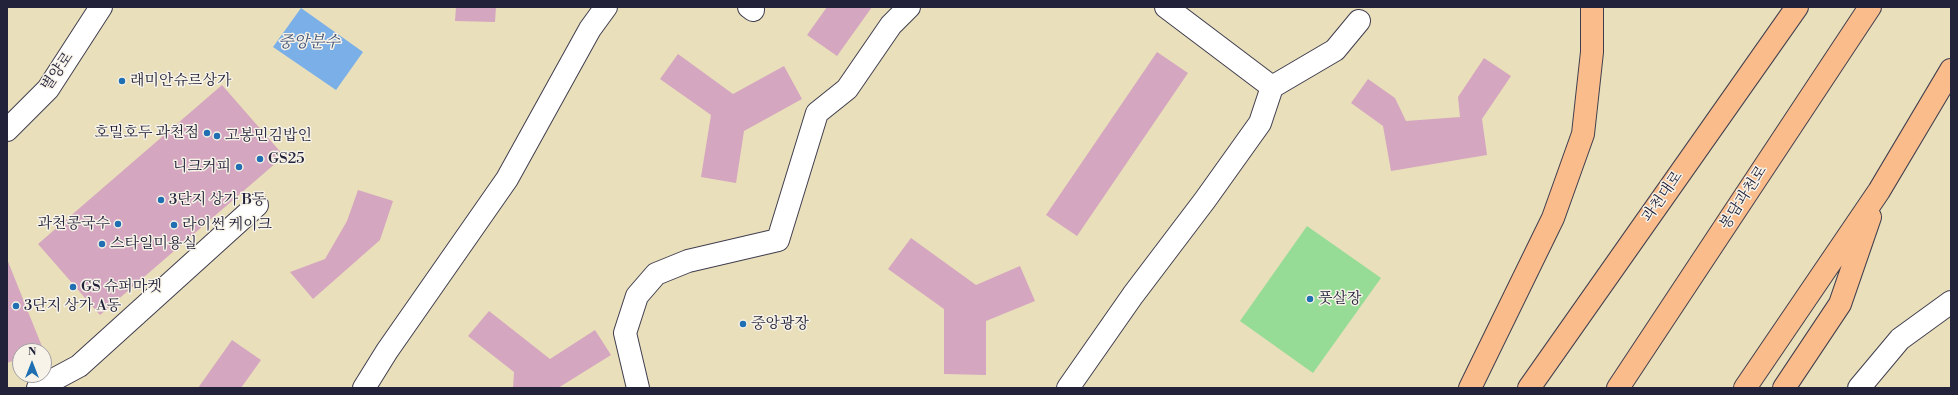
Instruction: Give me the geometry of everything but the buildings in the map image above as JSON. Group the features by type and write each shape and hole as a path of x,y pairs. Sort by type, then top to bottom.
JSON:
{"highway":[{"path":"1470,388 1553,218 1583,134 1592,52 1592,7"},
{"name":"과천대로","path":"1529,388 1796,7"},
{"name":"봉담과천로","path":"1618,388 1867,12"},
{"path":"1745,388 1879,191 1951,70"},
{"path":"1784,388 1840,304 1879,191"}],"street":[{"name":"별양로","path":"7,130 48,89 101,7"},
{"path":"364,388 387,351 507,179 590,29 606,7"},
{"path":"638,388 625,333 637,296 656,274 688,260 778,240 817,113 847,89 891,25 909,7"},
{"path":"1169,8 1272,87"},
{"path":"1068,388 1133,295 1205,200 1260,123 1272,87 1335,50 1359,21"},
{"path":"38,388 79,366 257,205"},
{"path":"1859,388 1900,339 1951,302"}],"green space":[{"name":"풋살장","path":"1307,226 1381,278 1313,373 1240,321"}],"water":[{"name":"중앙분수","path":"301,8 363,52 336,90 273,47"}],"place":[{"name":"래미안슈르상가","path":"122,81"},
{"name":"호밀호두 과천점","path":"207,133"},
{"name":"고봉민김밥인","path":"217,136"},
{"name":"GS25","path":"260,159"},
{"name":"니크커피","path":"239,167"},
{"name":"3단지 상가 B동","path":"161,200"},
{"name":"과천콩국수","path":"118,224"},
{"name":"라이썬 케이크","path":"174,225"},
{"name":"스타일미용실","path":"102,244"},
{"name":"GS 슈퍼마켓","path":"73,287"},
{"name":"풋살장","path":"1310,299"},
{"name":"3단지 상가 A동","path":"16,306"},
{"name":"중앙광장","path":"743,324"}]}
